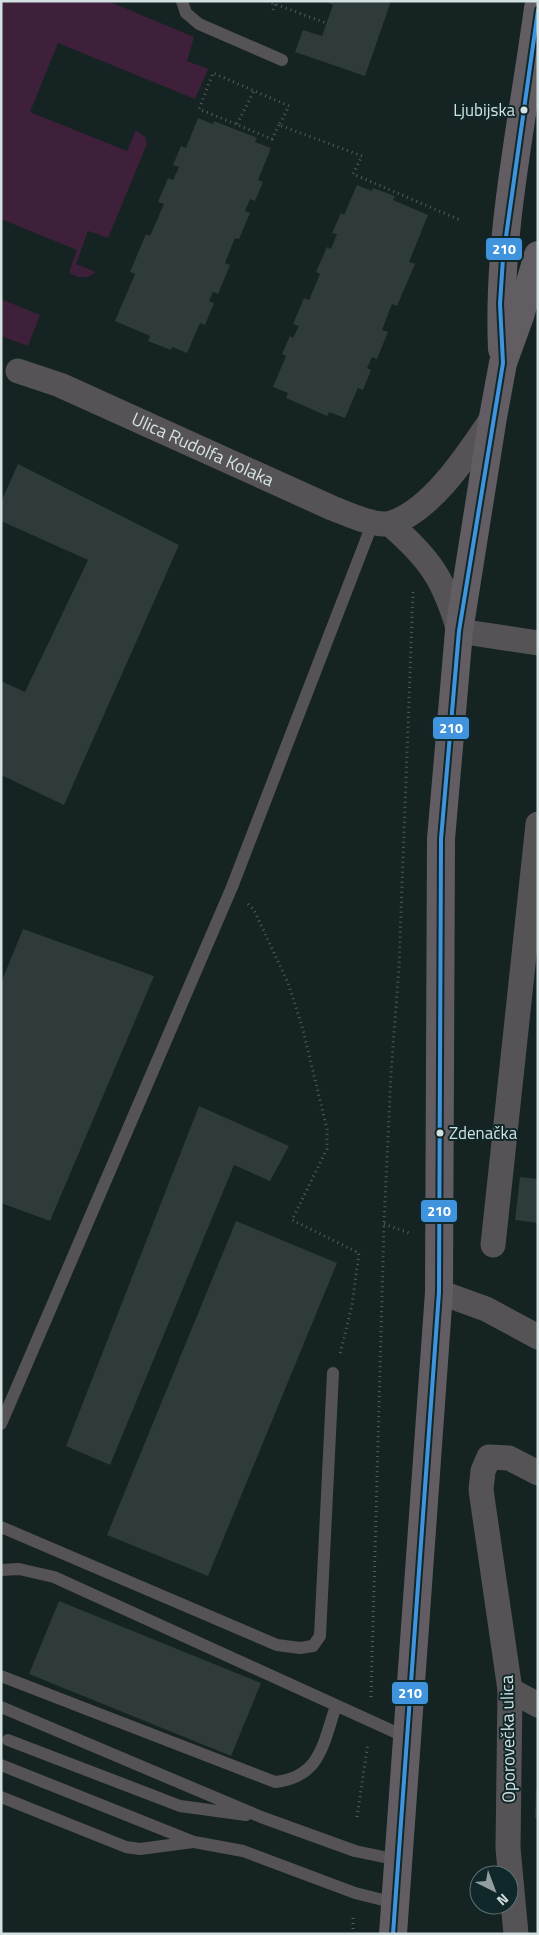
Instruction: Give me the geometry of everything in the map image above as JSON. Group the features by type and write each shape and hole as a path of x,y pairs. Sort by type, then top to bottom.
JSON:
{"main road":[{"name":"Ulica Rudolfa Kolaka","path":"503,363 500,304 503,258 538,8"},
{"name":"Ulica Rudolfa Kolaka","path":"393,1934 439,1292 441,839 459,631 493,417 503,363 520,316 538,255"}],"street":[{"name":"Ulica Rudolfa Kolaka","path":"18,371 60,385 332,508 381,523 418,549 432,566 445,589 459,631"},
{"name":"Ulica Rudolfa Kolaka","path":"381,523 413,511 436,492 455,472 493,417"},
{"path":"459,631 538,643"},
{"path":"493,1245 538,824"},
{"path":"439,1292 486,1309 538,1337"},
{"name":"Oporovečka ulica","path":"516,1934 508,1848 510,1690 481,1490 483,1471 489,1457 509,1458 538,1473"},
{"path":"510,1690 538,1705"}],"lane":[{"path":"182,1 186,13 199,24 282,60"},
{"path":"1,1424 232,886 381,523"},
{"path":"1,1527 277,1645 300,1648 313,1646 320,1636 333,1373"},
{"path":"1,1570 18,1569 54,1577 408,1738"},
{"path":"1,1676 275,1782 290,1781 304,1773 317,1761 336,1706"},
{"path":"1,1706 261,1817 355,1852 398,1860"},
{"path":"8,1740 180,1806 261,1817"},
{"path":"1,1765 194,1842 243,1851 355,1893 395,1903"},
{"path":"1,1797 126,1847 140,1850 194,1842"}],"path":[{"path":"266,1 326,23"},
{"path":"273,10 275,3"},
{"path":"213,73 254,91 289,106 272,139 199,109 213,73"},
{"path":"237,124 254,91"},
{"path":"279,125 362,156 353,174 460,220"},
{"path":"357,1817 370,1721 384,1224 391,1074 399,967 413,588"},
{"path":"232,886 254,910 288,983 302,1026 327,1129 327,1149 292,1220 360,1253 343,1346 333,1373"},
{"path":"384,1224 412,1234"},
{"path":"353,1917 353,1934"}],"shaded area":[{"path":"1,1 108,1 194,37 187,61 208,69 195,99 58,43 30,112 127,151 136,130 145,137 147,144 108,238 88,231 76,264 96,272 86,277 79,277 69,272 77,250 1,219"},
{"path":"1,299 40,315 28,346 1,336"}],"building":[{"path":"323,1 391,1 365,76 295,52 303,30 322,36 333,5"},
{"path":"198,118 213,124 214,121 257,138 255,142 271,148 258,180 263,182 255,201 250,199 245,211 250,213 239,239 235,238 225,263 230,265 218,294 213,292 209,301 214,303 205,325 200,323 187,353 172,347 171,350 148,341 150,336 115,321 135,274 130,272 146,234 150,236 164,204 158,202 168,178 173,180 179,167 173,165 181,146 186,148"},
{"path":"357,185 372,191 373,188 395,196 393,200 428,215 409,262 415,264 397,306 392,304 382,330 388,332 377,359 372,357 367,368 371,370 363,390 358,388 345,418 329,412 327,416 286,398 288,393 273,387 286,356 282,354 290,336 293,338 299,326 293,324 304,298 309,300 320,274 316,272 327,247 331,249 337,234 332,233 341,213 344,215"},
{"path":"18,464 179,545 64,805 1,775 1,681 25,692 88,560 1,521 1,502"},
{"path":"23,929 154,976 50,1221 1,1203 1,983"},
{"path":"199,1106 289,1146 270,1181 234,1165 110,1465 66,1446"},
{"path":"520,1177 538,1179 538,1223 515,1220"},
{"path":"236,1221 337,1263 208,1576 107,1535"},
{"path":"59,1601 261,1683 231,1756 29,1674"},
{"path":"536,1790 538,1790 538,1818 535,1818"}],"transit line":[{"name":"210","path":"393,1934 439,1292 441,839 459,631 503,363 500,304 503,258 538,10"}],"place":[{"name":"Ljubijska","path":"524,110"},
{"name":"Zdenačka","path":"440,1133"}]}
